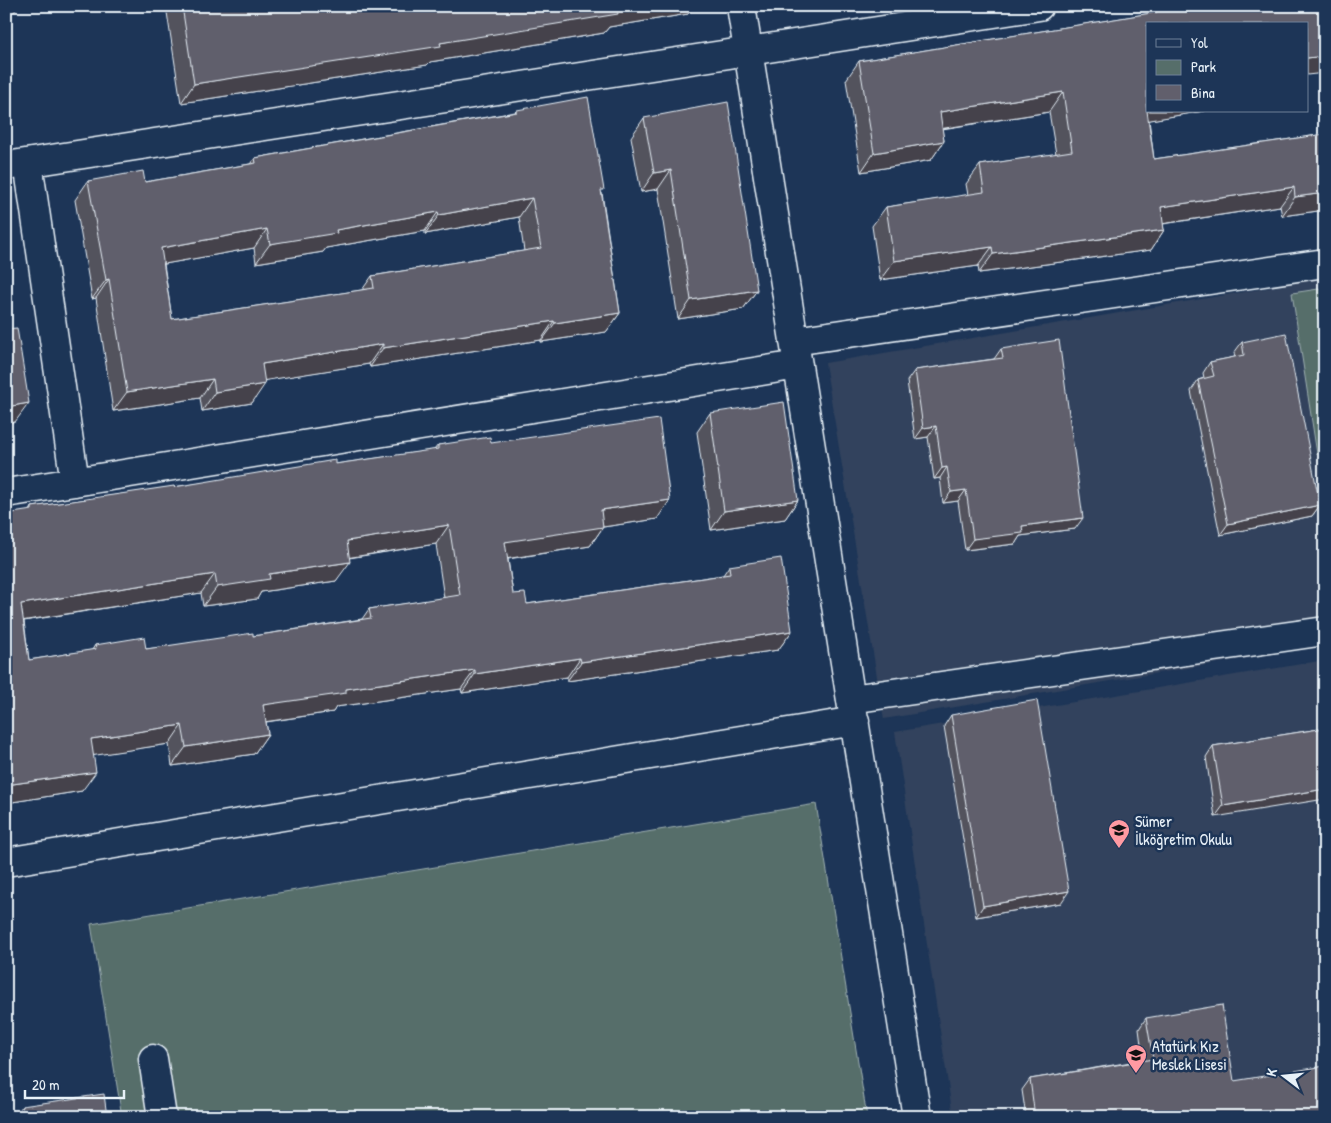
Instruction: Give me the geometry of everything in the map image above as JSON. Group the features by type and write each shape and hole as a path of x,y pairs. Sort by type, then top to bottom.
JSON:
{"street":[{"path":"741,6 917,1117"},
{"path":"75,482 17,165 1039,6"},
{"path":"6,493 796,353 1325,262"},
{"path":"6,862 853,710 1325,631"},
{"path":"153,1059 162,1117"}],"shaded area":[{"path":"1325,278 1325,645 884,719 825,363"},
{"name":"Sümer İlköğretim Okulu","path":"1325,660 1325,1117 953,1117 895,732"}],"green space":[{"path":"1325,288 1325,452 1317,454 1292,293"},
{"path":"816,804 867,1117 122,1117 91,924"}],"building":[{"path":"182,6 630,6 617,8 618,14 440,43 441,46 194,84"},
{"path":"1166,6 1325,6 1325,56 1308,58 1308,22 1146,22 1146,112 1154,159 1325,134 1325,193 1295,197 1294,187 1161,207 1164,230 993,254 992,247 894,261 886,207 984,192 980,165 1072,151 1063,92 940,112 944,141 874,153 859,61 1157,12 1156,8"},
{"path":"588,97 604,190 601,190 620,313 555,323 554,321 383,348 383,344 262,364 265,384 215,392 213,379 127,392 109,279 106,280 88,181 143,171 145,182 256,163 255,158 517,112 517,110","holes":["532,198 541,248 372,276 374,288 172,319 161,248 267,229 270,244 337,233 336,230 438,212 439,215"]},
{"path":"728,102 757,290 691,300 671,170 654,173 644,118"},
{"path":"17,328 29,403 6,407 6,329"},
{"path":"1286,333 1320,505 1228,524 1198,380 1214,376 1210,362 1244,355 1242,342"},
{"path":"1059,340 1083,518 1022,526 1023,533 973,539 966,490 951,492 947,467 942,468 936,426 923,428 915,370 1003,358 1001,349"},
{"path":"784,402 798,500 724,511 710,413"},
{"path":"659,419 670,500 601,510 603,527 505,542 513,594 525,593 527,604 730,574 729,566 781,558 792,631 581,662 580,658 475,674 475,670 346,689 346,693 263,705 268,734 186,747 182,725 91,739 96,772 6,785 6,514 32,510 32,507 174,487 335,460 335,464 438,449 438,445 490,437 491,443","holes":["449,525 460,595 369,609 371,618 253,636 253,633 146,649 144,637 95,645 96,649 29,660 21,604 215,574 217,587 270,579 269,574 350,562 347,541"]},
{"path":"1037,700 1069,891 983,906 951,715"},
{"path":"1325,728 1325,789 1223,806 1213,746"},
{"path":"1222,1005 1234,1081 1325,1066 1325,1117 1035,1117 1030,1079 1153,1059 1146,1018"},
{"path":"104,1094 107,1117 24,1117 22,1106"}],"place":[{"name":"Sümer İlköğretim Okulu","path":"1119,849"},
{"name":"Atatürk Kız Meslek Lisesi","path":"1136,1074"}]}
